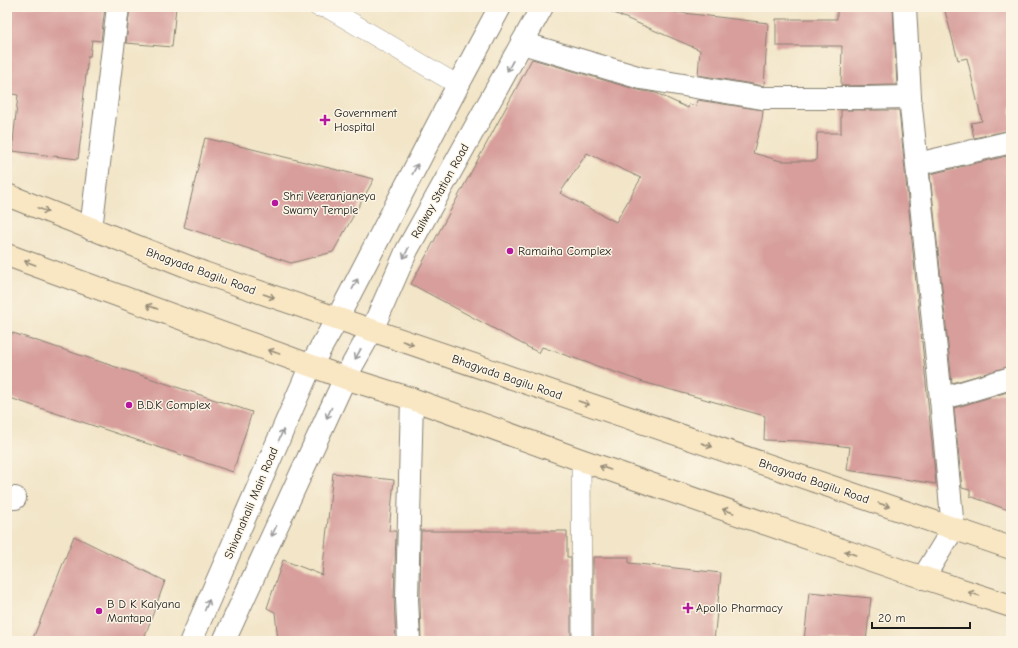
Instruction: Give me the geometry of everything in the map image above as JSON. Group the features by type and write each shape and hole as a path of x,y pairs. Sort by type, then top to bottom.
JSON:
{"main road":[{"name":"Bhagyada Bagilu Road","path":"7,195 204,273 1011,548"},
{"path":"7,255 345,378 412,399 581,460 923,578 1011,606"}],"street":[{"path":"91,229 118,7"},
{"path":"311,365 337,319 500,7"},
{"name":"Railway Station Road","path":"224,641 345,378 372,330 407,250 542,7"},
{"path":"904,7 910,97 918,164 953,529 923,578"},
{"path":"522,43 641,78 762,98 910,97"},
{"path":"918,164 1011,142"},
{"name":"Shivanahalli Main Road","path":"191,641 311,365"},
{"path":"941,399 1011,378"},
{"path":"409,641 407,598 412,399"}],"lane":[{"path":"318,7 329,9 458,85"},
{"path":"581,460 582,641"}],"building":[{"path":"7,7 105,7 101,41 92,40 90,56 88,56 82,111 84,112 78,159 12,151 18,95 7,93"},
{"path":"130,7 176,7 172,47 126,43"},
{"path":"600,7 677,7 675,12 768,23 764,86 698,75 700,50"},
{"path":"837,7 893,7 897,85 841,86 842,46 776,46 776,19 837,19"},
{"path":"944,7 1011,7 1011,130 974,138 971,123 982,121 967,58 958,60"},
{"path":"532,59 638,90 656,93 688,108 689,104 696,106 697,100 763,110 762,120 753,153 781,161 816,161 817,133 841,133 841,110 899,110 936,484 847,470 850,447 802,441 764,440 765,416 643,382 542,347 539,353 411,284","holes":["587,153 641,178 616,222 560,193"]},
{"name":"Shri Veeranjaneya Swamy Temple","path":"205,138 374,179 333,252 291,263 184,227"},
{"path":"1011,155 1011,366 952,383 930,174"},
{"name":"B.D.K Complex","path":"7,331 252,412 233,472 7,397"},
{"path":"1011,391 1011,511 970,496 970,490 962,488 954,408"},
{"path":"333,473 394,480 389,531 396,531 394,599 396,641 333,641 332,638 278,641 275,612 267,608 283,560 322,575"},
{"path":"421,531 567,531 567,557 571,557 571,641 421,641"},
{"name":"B D K Kalyana Mantapa","path":"74,536 165,581 143,641 32,641"},
{"path":"593,557 629,557 629,563 721,573 714,641 593,641"},
{"path":"809,592 871,598 866,641 804,641"}],"place":[{"name":"Government Hospital","path":"325,120"},
{"name":"Shri Veeranjaneya Swamy Temple","path":"275,203"},
{"name":"Ramaiha Complex","path":"510,251"},
{"name":"B.D.K Complex","path":"129,405"},
{"name":"Apollo Pharmacy","path":"688,608"},
{"name":"B D K Kalyana Mantapa","path":"99,611"}]}
